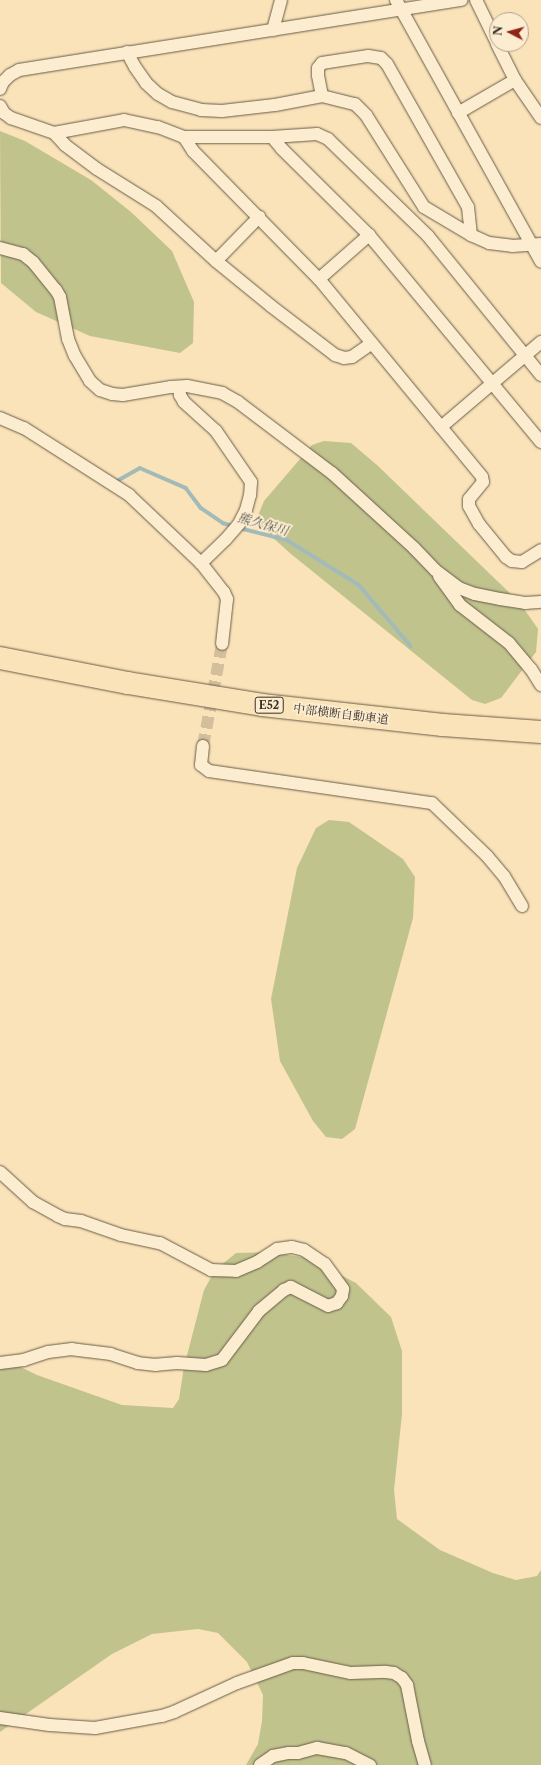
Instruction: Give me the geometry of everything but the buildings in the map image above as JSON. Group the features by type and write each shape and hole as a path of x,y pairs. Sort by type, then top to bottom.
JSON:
{"highway":[{"name":"中部横断自動車道","path":"0,658 128,683 262,705 428,724 541,732"}],"street":[{"path":"273,30 281,0"},
{"path":"0,89 3,82 10,74 19,70 273,30 399,5 461,0"},
{"path":"476,0 489,27"},
{"path":"399,5 458,113 536,244 541,262"},
{"path":"127,52 146,83 158,94 172,102 201,110 222,111 275,105 322,96 355,104 366,115 424,207 471,235 489,243 512,246 536,244"},
{"path":"501,52 515,80 541,118"},
{"path":"322,96 318,76 318,68 322,63 368,56 381,58 387,64 468,207 471,235"},
{"path":"458,113 515,80"},
{"path":"0,106 4,113 11,118 54,133 65,145 97,169 156,206 216,261 271,306 336,355 344,358 352,357 372,343"},
{"path":"54,133 124,120 158,127 184,137 272,137 316,134 328,138 428,236 541,375"},
{"path":"184,137 194,151 319,279 482,477 483,482 469,499 469,506 483,529 506,557 512,561 522,562 541,550"},
{"path":"272,137 282,149 369,235 541,442"},
{"path":"216,261 259,217"},
{"path":"319,279 369,235"},
{"path":"0,248 23,254 41,270 56,290 60,297 63,309 68,339 81,368 90,381 100,390 112,394 123,395 179,387 205,389 222,393 238,402 332,472 414,548 435,570 460,605 509,643 531,669 541,685"},
{"path":"441,427 492,382 541,342"},
{"path":"179,387 180,395 184,402 216,431 251,482 250,495 246,510 239,524 201,563"},
{"path":"0,418 24,428 129,495 201,563 224,592 227,599 222,644"},
{"path":"435,570 459,588 474,594 525,603 541,602"},
{"path":"203,746 201,764 209,771 432,803 487,856 504,876 522,906"},
{"path":"0,1172 33,1202 58,1216 65,1219 81,1221 120,1234 160,1243 211,1270 236,1271 257,1262 277,1249 292,1248 304,1250 325,1264 343,1289 342,1296 337,1303 328,1306 291,1287 284,1290 259,1311 222,1360 206,1365 156,1365 138,1363 111,1354 72,1349 48,1352 24,1360 0,1363"},
{"path":"0,1718 50,1725 84,1728 99,1727 162,1716 237,1683 292,1663 303,1663 351,1673 386,1672 402,1678 407,1684 418,1741 425,1765"},
{"path":"260,1765 274,1756 298,1753 317,1748 346,1753 370,1765"}],"green space":[{"path":"0,131 25,141 91,180 131,212 172,251 194,302 193,343 180,353 90,336 36,312 1,283"},
{"path":"324,441 351,443 377,465 520,603 538,629 536,652 501,698 485,704 472,700 291,554 261,527 257,518 264,501 312,445"},
{"path":"329,820 349,822 403,859 415,877 413,918 355,1129 342,1139 326,1137 313,1121 280,1061 271,999 297,868 316,828"},
{"path":"268,1252 308,1258 356,1283 391,1317 402,1351 402,1414 394,1490 397,1519 440,1550 493,1573 516,1580 537,1576 541,1570 541,1765 246,1765 258,1744 262,1721 263,1695 247,1662 218,1633 198,1629 152,1634 112,1654 0,1732 0,1357 37,1375 122,1405 173,1408 179,1399 184,1367 204,1290 215,1270 236,1253"}],"waterway":[{"name":"熊久保川","path":"117,481 140,468 186,488 201,508 223,523 233,526"},
{"name":"熊久保川","path":"239,528 287,540 359,585 411,646"}],"tunnel":[{"path":"203,746 222,644"}]}
